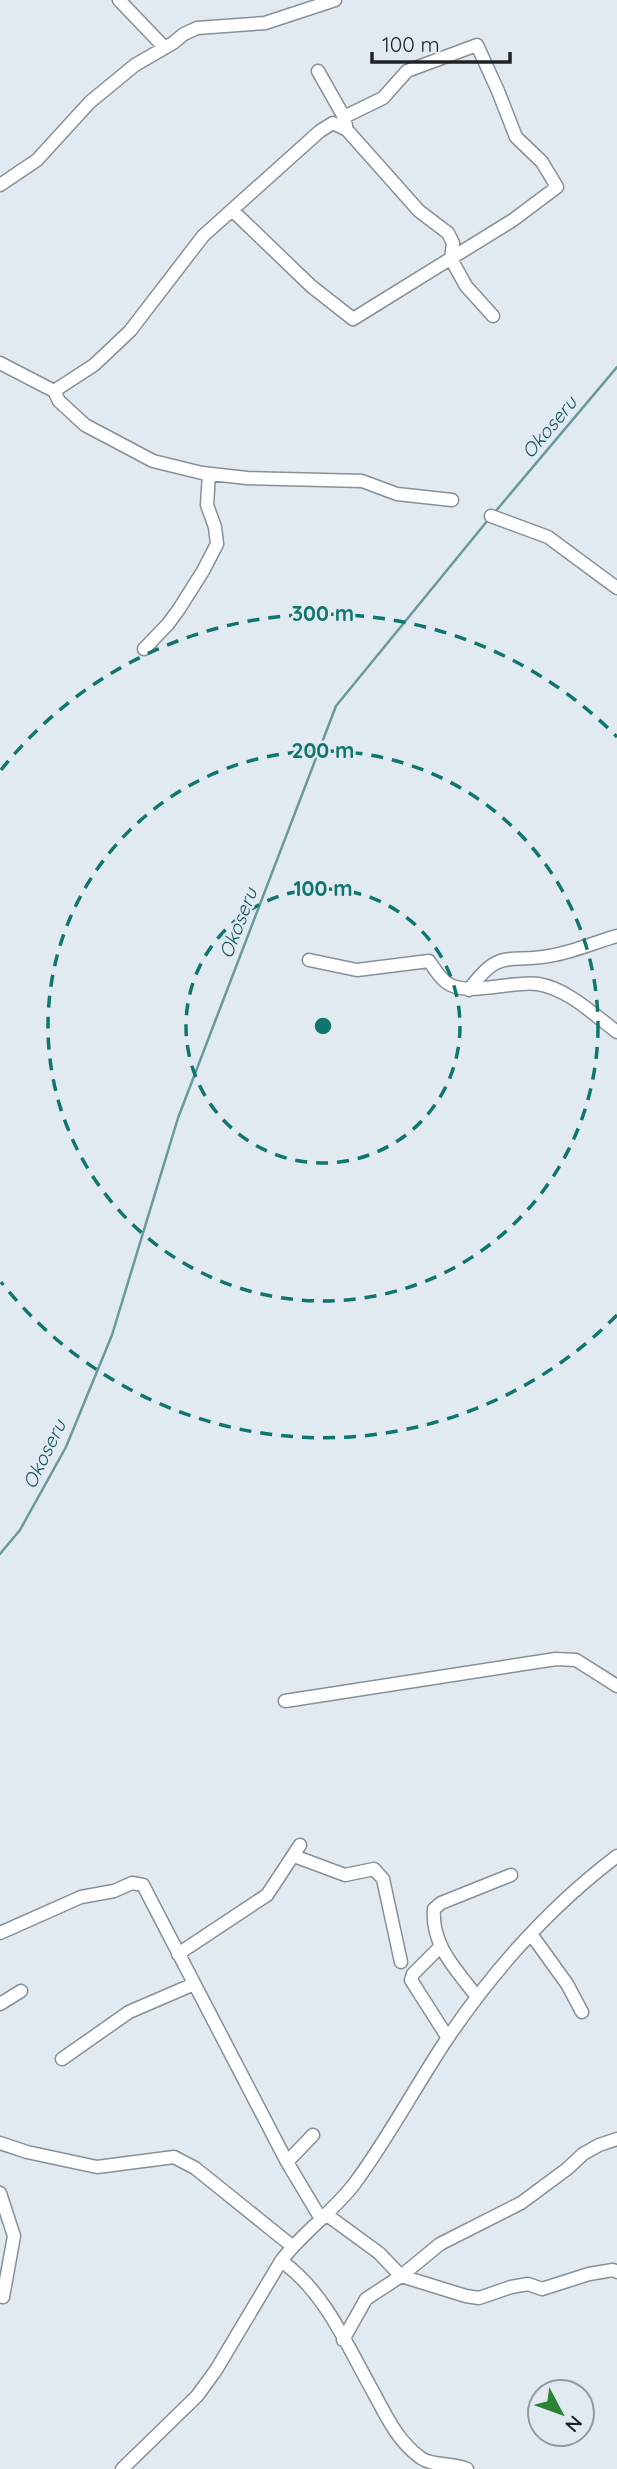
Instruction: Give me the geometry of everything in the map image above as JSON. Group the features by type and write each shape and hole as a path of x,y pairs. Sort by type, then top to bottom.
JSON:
{"street":[{"path":"120,0 164,47"},
{"path":"0,185 37,160 90,102 135,65 197,28 265,23 335,0"},
{"path":"54,391 94,365 130,331 203,236 320,131 333,123 346,124 383,99 407,71 477,45 516,138 542,162 557,187 513,220 353,319 311,286 232,210"},
{"path":"318,71 346,124 419,211 448,233 453,243 451,259 466,286 493,316"},
{"path":"0,363 54,391 59,401 85,425 153,461 209,474 302,481 362,481 397,494 452,500"},
{"path":"144,649 179,609 217,544 215,527 207,505 209,474"},
{"path":"491,516 548,537 617,588"},
{"path":"468,990 483,970 505,958 553,956 617,936"},
{"path":"309,960 357,970 429,961 447,984 468,990 537,984 565,993 617,1032"},
{"path":"285,1700 556,1659 576,1660 617,1686"},
{"path":"178,1954 267,1895 297,1850 345,1875 374,1869 379,1872 383,1879 401,1962"},
{"path":"122,2469 197,2396 216,2370 281,2260 353,2185 477,1997 531,1934 595,1873 617,1856"},
{"path":"477,1997 455,1971 440,1947 433,1920 434,1909 441,1903 511,1875"},
{"path":"0,1933 81,1897 114,1891 123,1885 143,1885 287,2162 324,2217 379,2253 401,2276 466,2296 479,2298 528,2284 542,2289 589,2274 613,2270 617,2272"},
{"path":"531,1934 568,1984 582,2012"},
{"path":"440,1947 411,1980 448,2038"},
{"path":"62,2059 129,2012 194,1984"},
{"path":"0,2004 21,1991"},
{"path":"287,2162 313,2135"},
{"path":"343,2340 366,2299 401,2276 440,2244 521,2203 583,2154 617,2139"},
{"path":"0,2143 27,2152 97,2166 174,2157 195,2168 292,2246"},
{"path":"0,2193 14,2236 3,2297"},
{"path":"281,2260 300,2274 321,2301 397,2434 419,2464 457,2465 467,2469"}],"waterway":[{"name":"Okoseru","path":"495,512 617,367"},
{"name":"Okoseru","path":"0,1554 20,1530 66,1447 112,1335 178,1118 336,706 488,520"}]}
